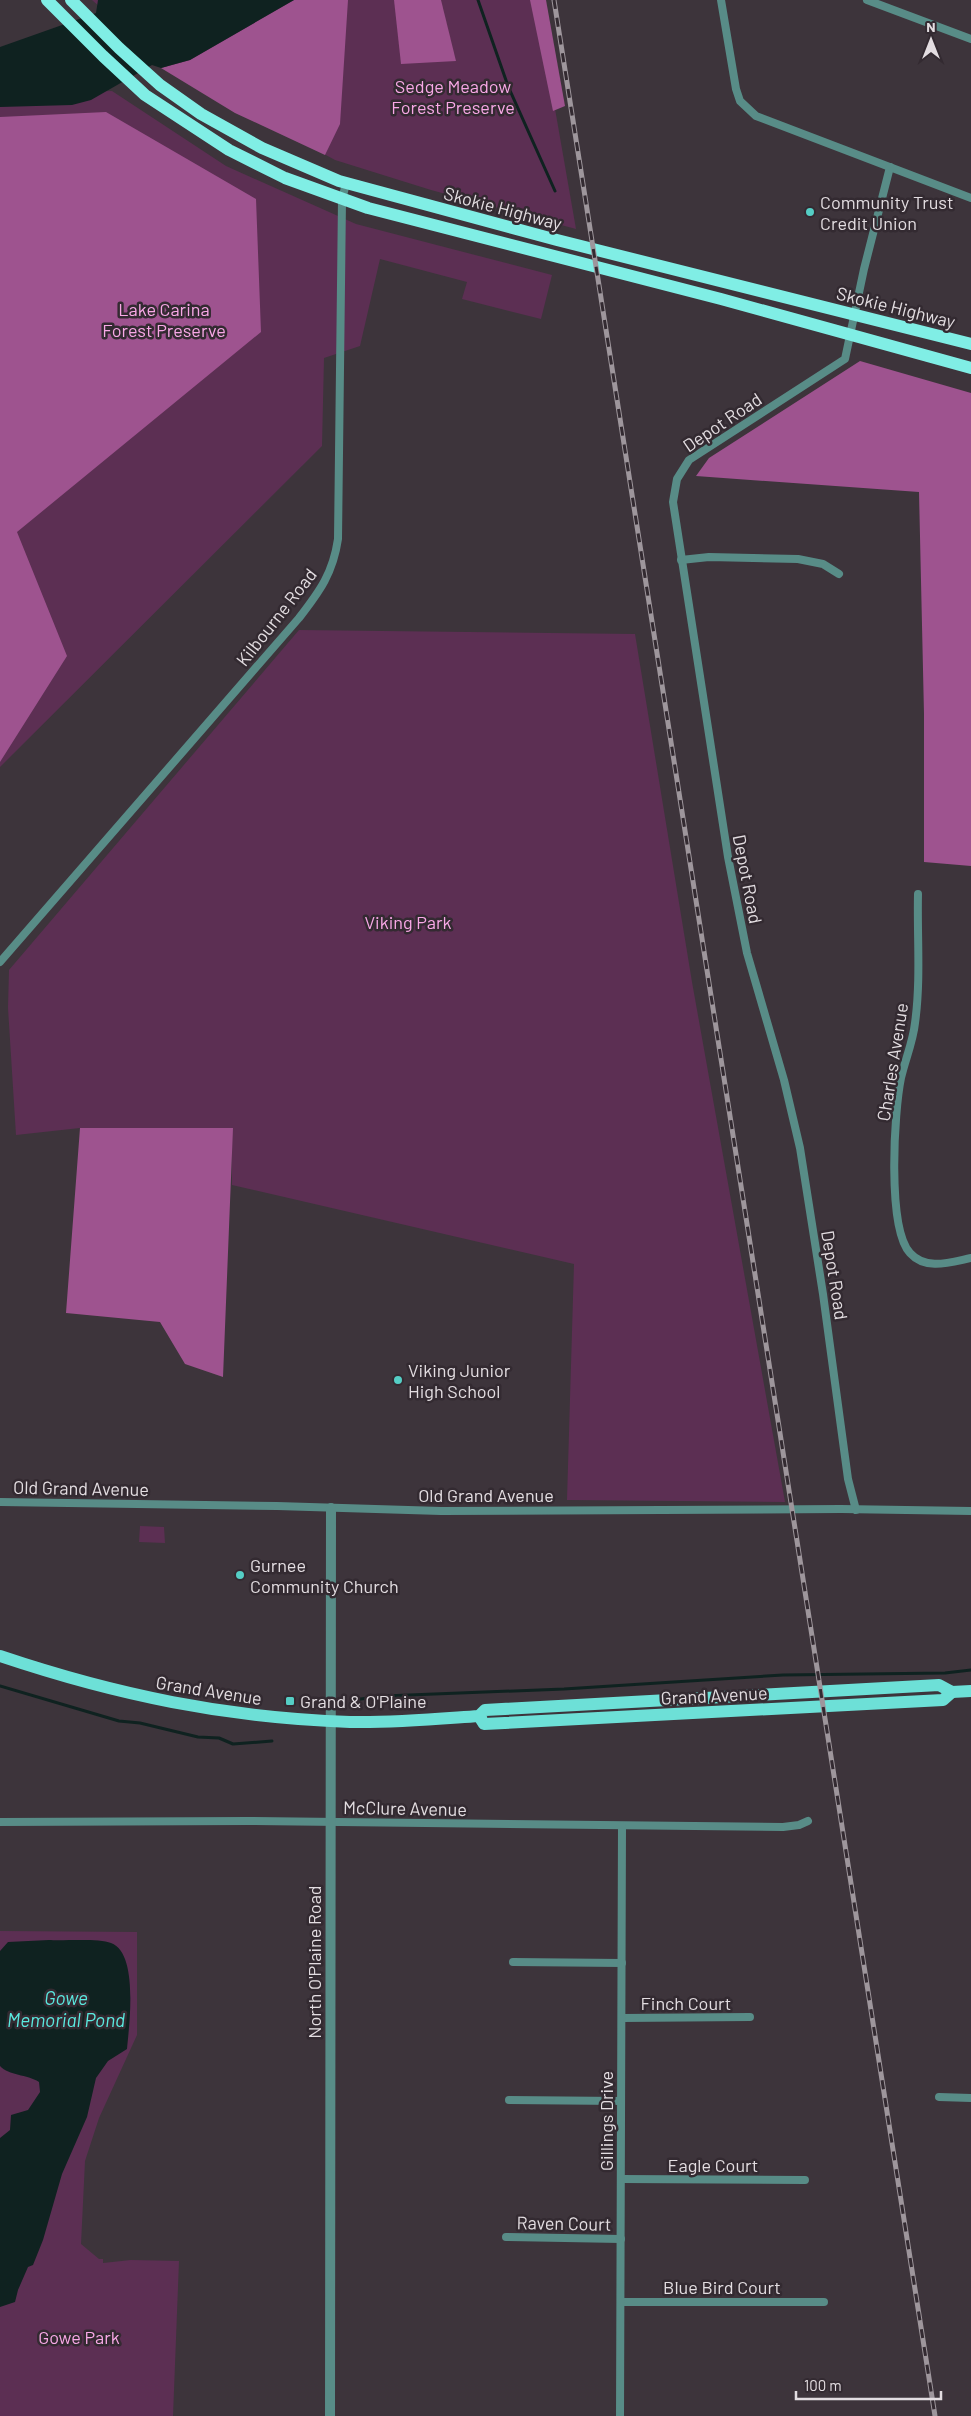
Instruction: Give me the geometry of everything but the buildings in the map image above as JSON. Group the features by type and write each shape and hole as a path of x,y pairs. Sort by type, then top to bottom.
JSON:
{"highway":[{"name":"Skokie Highway","path":"48,0 56,11 145,95 229,150 285,178 342,200 722,299 971,368"},
{"name":"Skokie Highway","path":"73,2 119,48 160,85 230,131 296,164 346,183 557,240 971,344"}],"main road":[{"name":"Grand Avenue","path":"0,1656 103,1688 168,1702 245,1714 331,1721 375,1722 479,1716 484,1724 943,1700 952,1692 971,1691"}],"street":[{"path":"721,0 736,89 746,109 771,123 971,198"},
{"path":"867,0 971,40"},
{"name":"Depot Road","path":"856,1510 848,1479 825,1303 800,1148 784,1080 748,953 738,910 723,827 672,502 676,479 689,460 845,358 890,167"},
{"name":"Kilbourne Road","path":"0,962 299,618 318,593 331,571 338,539 342,200 346,183"},
{"path":"682,560 709,557 798,559 823,564 839,574"},
{"name":"Charles Avenue","path":"918,894 919,983 915,1024 901,1078 897,1111 896,1194 900,1233 910,1253 916,1258 933,1264 944,1264 971,1258"},
{"name":"Old Grand Avenue","path":"0,1502 441,1511 971,1511"},
{"name":"North O'Plaine Road","path":"330,2416 331,1508"},
{"name":"McClure Avenue","path":"0,1822 330,1822 783,1827 800,1825 808,1821"},
{"name":"Gillings Drive","path":"620,2416 622,1826"},
{"path":"513,1962 622,1963"},
{"name":"Finch Court","path":"622,2018 750,2017"},
{"path":"938,2097 971,2098"},
{"path":"509,2100 621,2101"},
{"name":"Eagle Court","path":"621,2180 805,2180"},
{"name":"Raven Court","path":"506,2237 621,2239"},
{"name":"Blue Bird Court","path":"620,2302 824,2302"}],"green space":[{"name":"Sedge Meadow Forest Preserve","path":"92,0 536,0 576,229 431,190 335,160 175,73"},
{"path":"294,0 348,0 340,124 325,155 235,113 161,68 190,60"},
{"path":"394,0 441,0 456,61 401,64"},
{"path":"530,0 546,0 565,106 553,111"},
{"name":"Lake Carina Forest Preserve","path":"112,91 226,166 356,224 552,275 541,319 462,299 467,282 380,259 360,346 324,358 322,446 0,767 0,94"},
{"path":"106,112 256,199 261,332 17,532 67,656 0,762 0,117"},
{"path":"860,361 971,393 971,866 924,862 924,714 919,492 696,476 709,458"},
{"name":"Viking Park","path":"299,630 635,634 692,982 785,1502 567,1500 574,1264 232,1185 232,1128 80,1128 16,1135 8,1008 9,970"},
{"path":"80,1128 233,1128 223,1377 185,1364 160,1322 66,1313"},
{"path":"140,1526 164,1527 165,1543 139,1542"},
{"name":"Gowe Park","path":"0,1931 137,1932 137,2035 99,2118 85,2161 81,2244 99,2259 103,2259 103,2263 131,2260 179,2261 173,2416 0,2416"}],"water":[{"path":"98,0 294,0 190,60 161,68 152,65 91,100 72,105 0,107 0,47 96,13"},
{"name":"Gowe Memorial Pond","path":"49,1940 106,1941 120,1949 126,1961 129,1975 130,2008 127,2049 108,2061 96,2078 87,2117 62,2174 43,2240 33,2265 28,2267 15,2302 0,2307 0,2138 10,2130 11,2115 28,2110 40,2092 39,2082 8,2072 0,2066 0,1951 8,1942"}],"waterway":[{"path":"478,0 508,86 555,191"},
{"path":"353,1700 384,1696 564,1689 783,1675 945,1673 971,1670"},
{"path":"0,1686 119,1721 140,1723 198,1737 219,1738 233,1744 272,1741"}],"railway":[{"path":"554,0 935,2416"}],"place":[{"name":"Community Trust Credit Union","path":"810,212"},
{"name":"Viking Junior High School","path":"398,1380"},
{"name":"Gurnee Community Church","path":"240,1575"},
{"name":"Grand & O'Plaine","path":"290,1701"}]}
